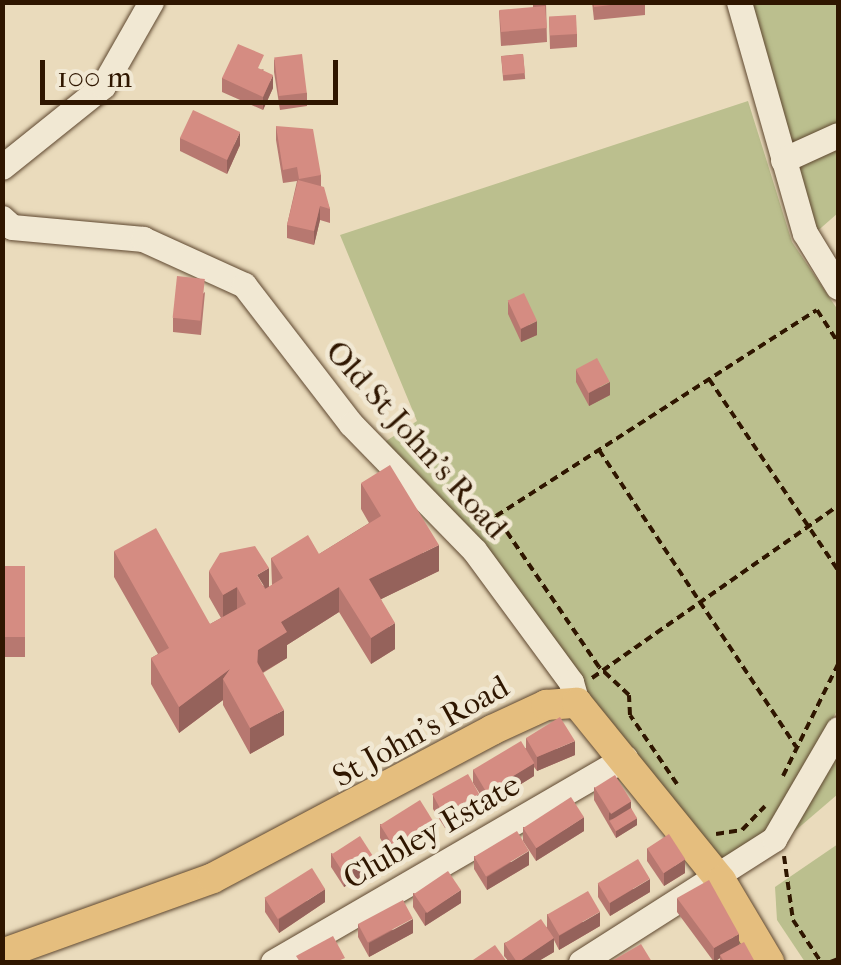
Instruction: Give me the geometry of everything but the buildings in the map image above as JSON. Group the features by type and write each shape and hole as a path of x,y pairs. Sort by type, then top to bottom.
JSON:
{"main road":[{"path":"577,703 721,881 769,962"},
{"name":"St John's Road","path":"2,954 213,878 519,718 577,703"}],"street":[{"path":"2,167 103,86 151,2"},
{"path":"739,2 783,160 821,262 838,288"},
{"path":"783,160 838,135"},
{"name":"Old St John's Road","path":"2,218 12,227 143,239 244,285 350,424 474,550 571,682 577,703"},
{"path":"821,262 838,242"},
{"path":"581,962 721,881 774,839 838,730"},
{"name":"Clubley Estate","path":"273,962 625,758"}],"path":[{"path":"686,798 630,716 629,695 599,667 496,516 816,310 838,342"},
{"path":"709,380 838,570"},
{"path":"599,450 797,747"},
{"path":"577,703 599,667 838,506"},
{"path":"709,831 742,830 759,814 838,664"},
{"path":"774,839 794,920 821,962"},
{"path":"830,962 838,959"}],"green space":[{"path":"749,3 838,3 838,213 814,234"},
{"path":"748,101 792,242 838,310 838,709 770,831 724,867 380,445 417,421 340,235"},
{"path":"838,746 838,794 789,836"},
{"path":"838,844 838,962 805,962 777,920 775,887"}]}
